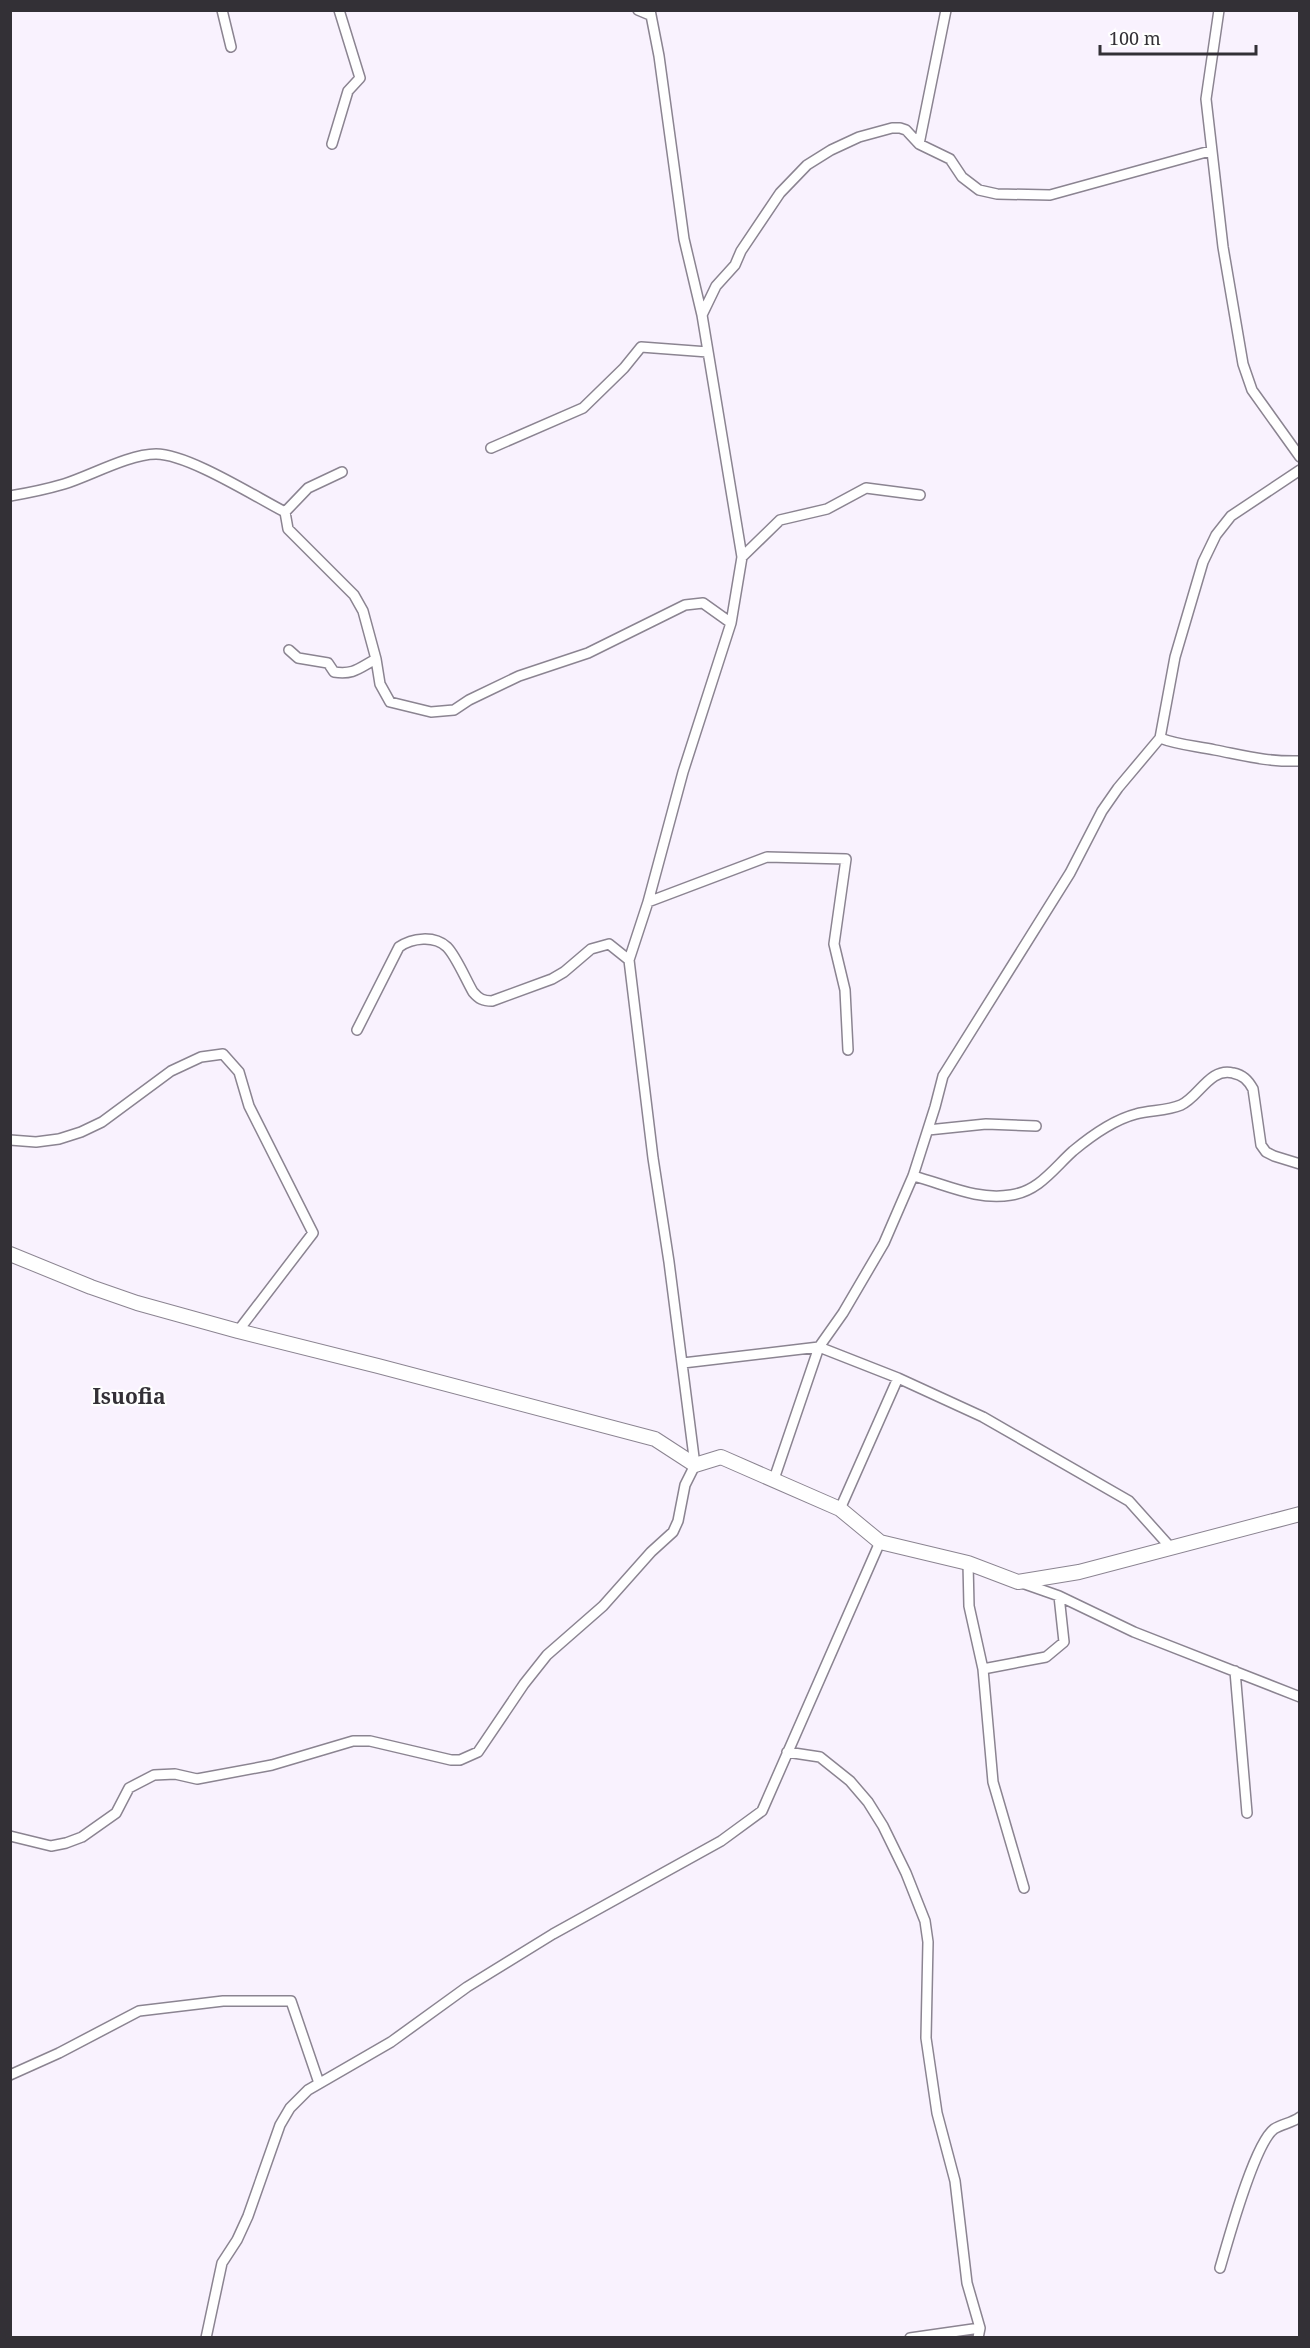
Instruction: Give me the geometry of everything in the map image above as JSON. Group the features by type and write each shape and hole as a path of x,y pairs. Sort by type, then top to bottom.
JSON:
{"main road":[{"path":"10,1254 128,1299 238,1331 655,1439 695,1465 721,1457 840,1509 880,1542 968,1563 1018,1582 1079,1572 1299,1514"}],"street":[{"path":"222,10 231,47"},
{"path":"332,144 348,91 360,78 339,10"},
{"path":"10,1836 51,1846 81,1837 116,1813 129,1788 154,1775 175,1774 197,1779 272,1765 353,1741 370,1741 450,1760 460,1760 478,1752 524,1684 548,1655 603,1606 651,1552 673,1532 678,1521 685,1485 695,1465 683,1363 653,1158 629,960 648,902 683,772 731,623 742,556 702,315 684,239 659,56 650,13 638,10"},
{"path":"919,144 946,10"},
{"path":"1219,10 1206,99 1222,247 1243,364 1251,390 1299,457"},
{"path":"702,315 716,286 735,265 741,251 780,193 807,165 831,150 859,137 892,128 906,130 919,144 950,159 962,177 979,190 997,194 1050,195 1210,151"},
{"path":"491,448 583,408 624,368 641,347 708,352"},
{"path":"10,496 64,484 137,458 155,454 177,458 215,474 285,512"},
{"path":"774,1479 819,1347 884,1243 913,1176 943,1076 1070,873 1102,811 1160,738 1175,657 1203,561 1216,535 1231,516 1299,470"},
{"path":"285,512 308,488 342,472"},
{"path":"742,556 780,520 827,509 866,488 920,495"},
{"path":"285,512 288,529 354,595 363,611 380,684 390,702 431,712 454,710 469,699 519,676 588,653 685,605 703,603 731,623"},
{"path":"289,650 298,657 328,663 334,672 345,674 354,672 376,659"},
{"path":"1160,738 1177,744 1259,760 1299,761"},
{"path":"648,902 767,857 846,859 834,944 845,990 848,1050"},
{"path":"357,1030 399,947 408,940 437,941 448,948 473,992 478,998 486,1001 492,1001 552,979 591,949 609,944 629,960"},
{"path":"10,1140 36,1142 58,1139 81,1132 102,1122 171,1071 201,1057 223,1054 239,1072 249,1106 313,1233 238,1331"},
{"path":"913,1176 985,1196 1011,1196 1028,1190 1047,1178 1074,1150 1104,1128 1134,1114 1181,1105 1222,1072 1238,1074 1249,1082 1253,1089 1261,1145 1266,1152 1299,1164"},
{"path":"928,1130 986,1124 1036,1126"},
{"path":"683,1363 819,1347 898,1378 983,1417 1129,1501 1172,1549"},
{"path":"840,1509 898,1378"},
{"path":"206,2337 222,2263 237,2240 248,2216 280,2125 290,2108 308,2090 391,2042 467,1987 552,1934 721,1841 762,1811 880,1542"},
{"path":"968,1563 969,1606 983,1669 993,1782 1024,1888"},
{"path":"1018,1582 1059,1596 1134,1632 1299,1697"},
{"path":"983,1669 1046,1657 1064,1642 1059,1596"},
{"path":"1234,1671 1247,1813"},
{"path":"787,1752 820,1757 850,1781 868,1802 883,1826 906,1874 925,1921 928,1942 926,2038 937,2113 954,2181 967,2283 979,2333 910,2337"},
{"path":"10,2075 59,2053 139,2011 223,2001 291,2001 319,2083"},
{"path":"1220,2268 1236,2211 1261,2149 1273,2130 1299,2117"}],"district":[{"name":"Isuofia","path":"129,1397"}]}
